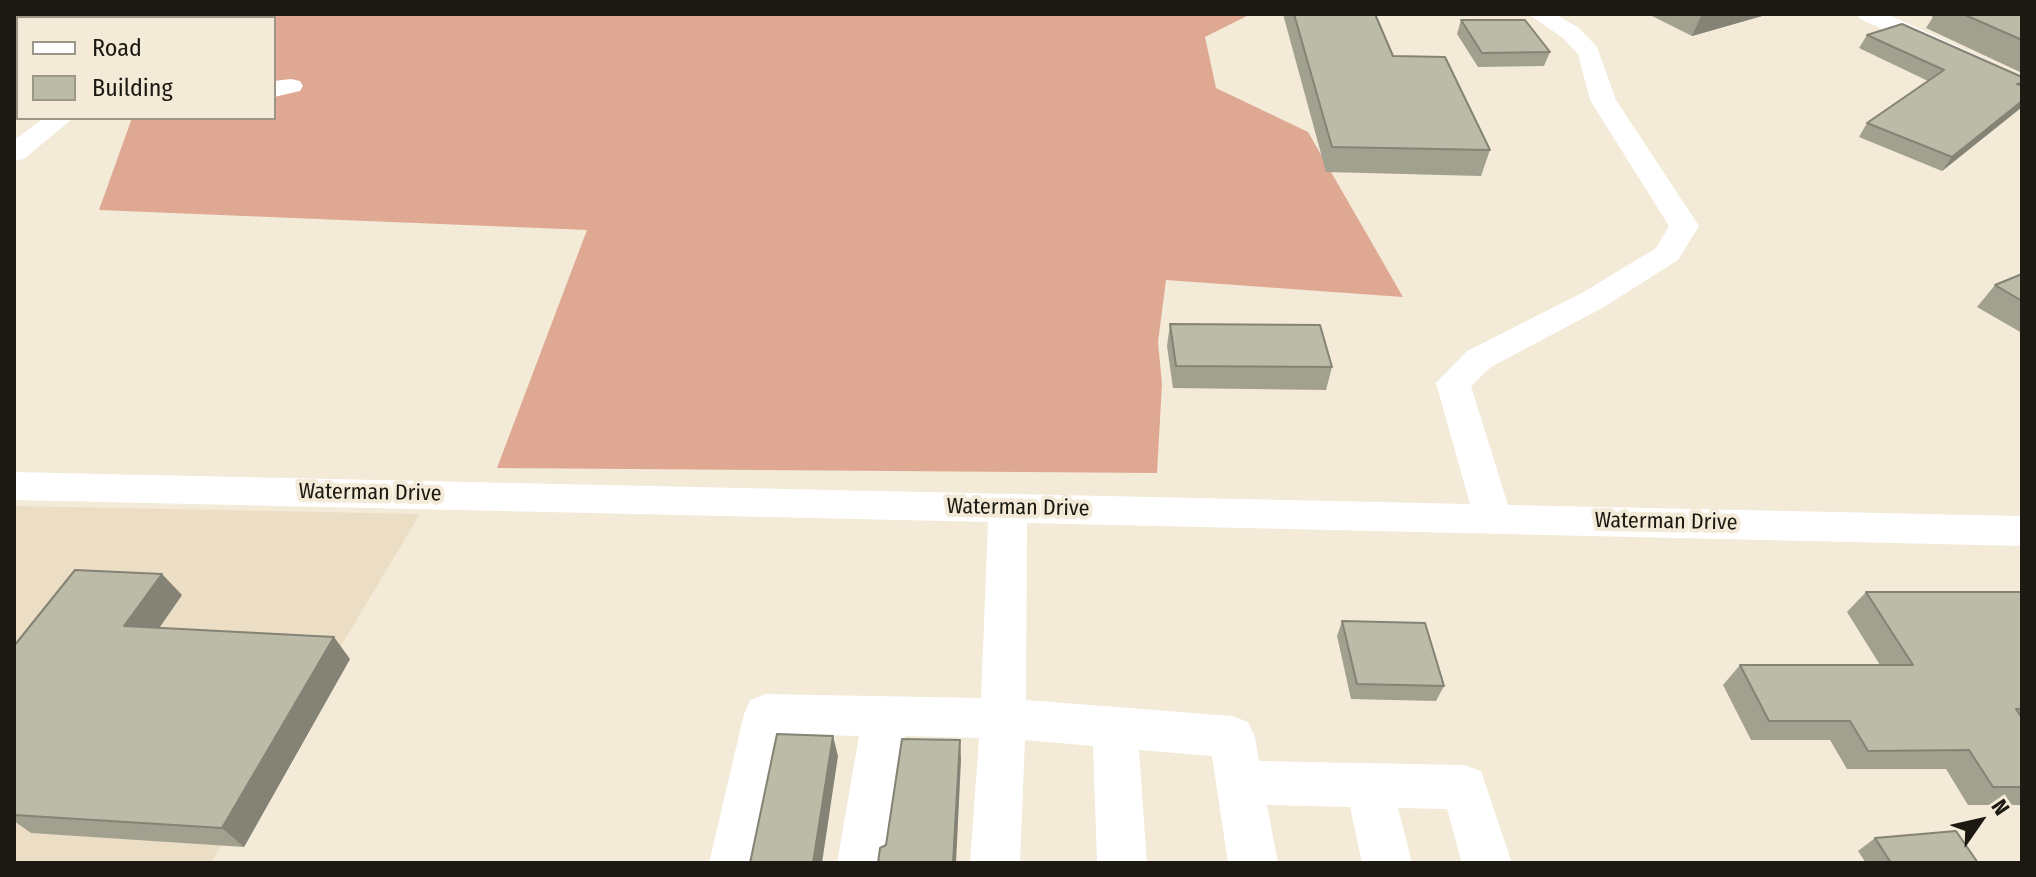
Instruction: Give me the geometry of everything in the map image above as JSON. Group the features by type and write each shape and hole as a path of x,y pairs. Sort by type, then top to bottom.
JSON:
{"street":[{"path":"1493,518 1453,383 1479,359 1593,300 1667,254 1684,226 1603,100 1589,52 1571,33 1539,14"},
{"path":"1868,14 2022,85"},
{"path":"14,153 57,120"},
{"name":"Waterman Drive","path":"14,486 2022,531"},
{"path":"995,863 1003,718 1008,507"},
{"path":"734,863 766,714 1003,718 1115,730 1232,737 1253,863"},
{"path":"862,863 885,716"},
{"path":"1115,730 1122,863"},
{"path":"1240,783 1464,787 1487,863"},
{"path":"1369,785 1387,863"}],"shaded area":[{"path":"1251,14 1205,37 1216,88 1308,132 1403,297 1166,280 1158,342 1162,384 1157,473 497,468 587,230 99,210 131,120 276,120 276,16 168,16"},
{"path":"14,506 420,514 211,863 14,863"}],"building":[{"path":"1294,14 1375,14 1393,56 1445,57 1490,150 1332,147"},
{"path":"1963,14 2022,14 2022,40"},
{"path":"1461,20 1525,20 1550,52 1482,53"},
{"path":"1902,24 2022,77 2022,83 2017,84 2022,86 2022,101 1952,157 1867,123 1944,70 1867,35"},
{"path":"2022,274 2022,301 1995,285"},
{"path":"1170,324 1320,325 1332,367 1176,366"},
{"path":"75,570 162,574 124,626 334,637 222,828 14,815 14,646"},
{"path":"1866,592 2022,592 2022,709 2016,709 2022,718 2022,787 1993,787 1969,750 1868,751 1850,721 1769,721 1740,665 1913,665"},
{"path":"1342,621 1425,623 1444,686 1357,684"},
{"path":"777,734 833,736 813,863 750,863"},
{"path":"902,739 960,740 953,863 878,863 880,848 886,845"},
{"path":"1956,831 1978,863 1891,863 1875,838"}]}
